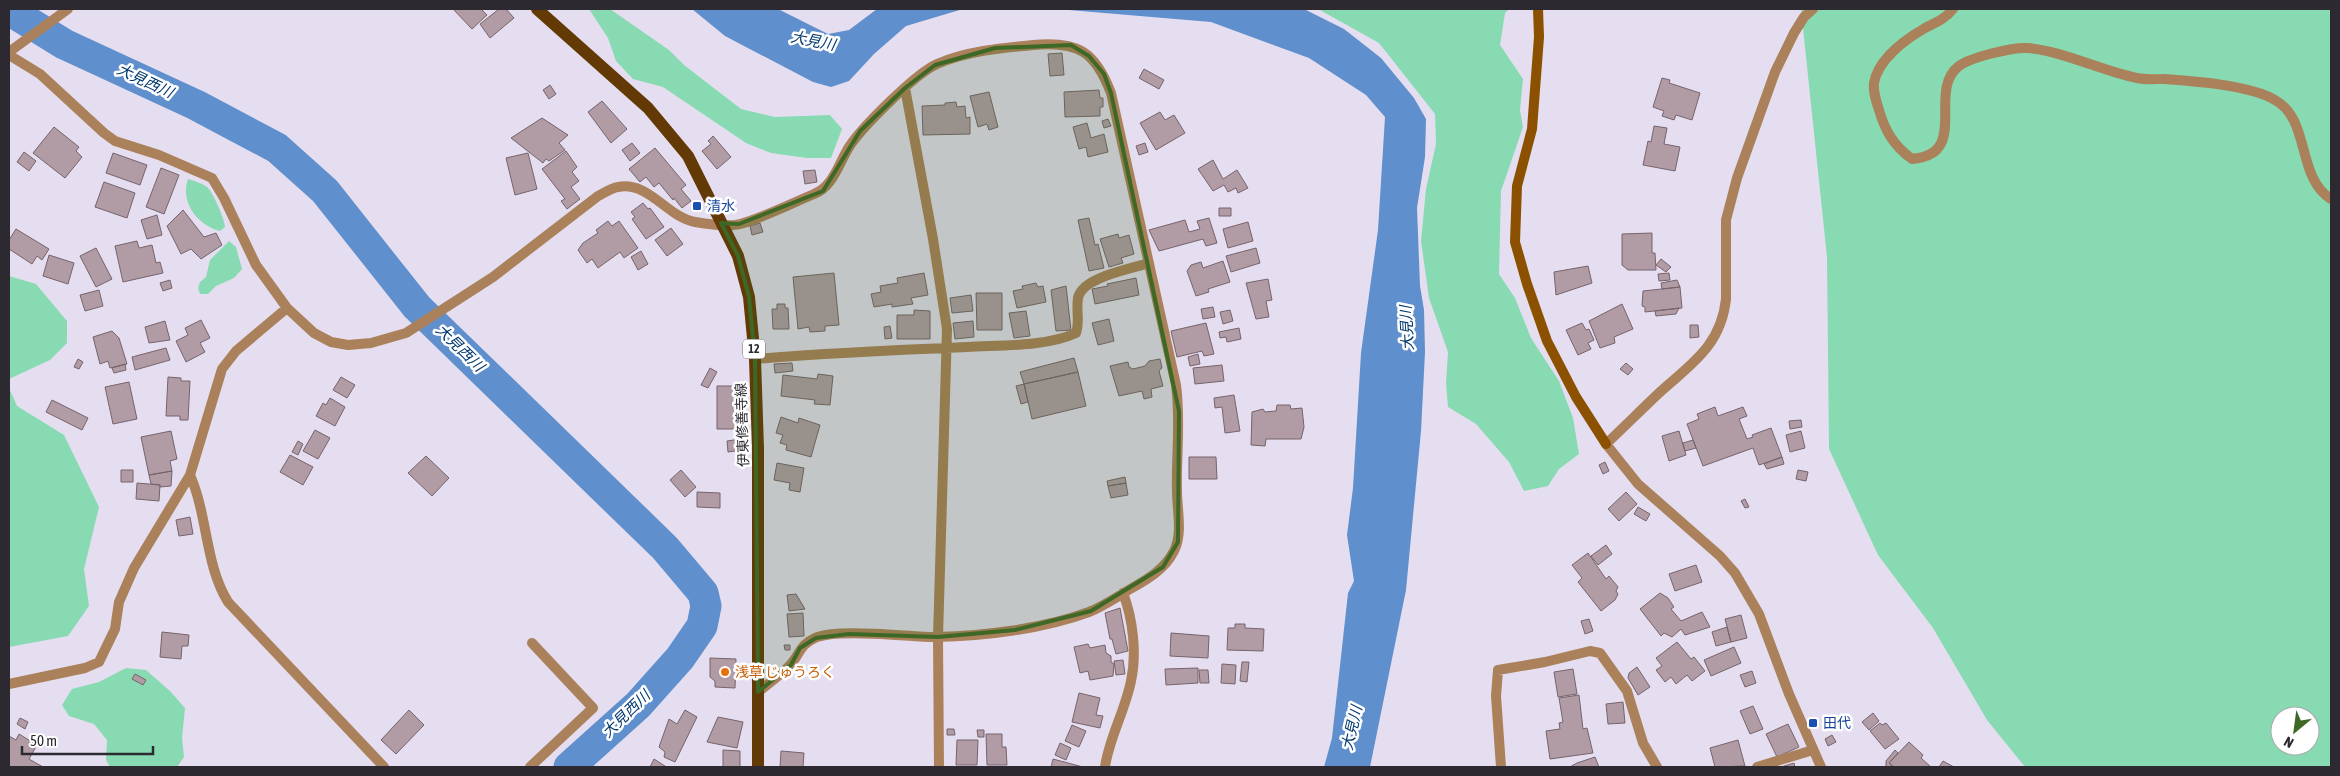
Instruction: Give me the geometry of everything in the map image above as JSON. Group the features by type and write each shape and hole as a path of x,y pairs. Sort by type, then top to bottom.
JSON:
{"main road":[{"name":"伊東修善寺線","path":"537,9 648,108 688,156 738,256 748,297 755,359 758,448 758,767"}],"street":[{"path":"1538,9 1539,37 1532,129 1516,186 1515,242 1526,284 1547,341 1576,398 1606,444 1638,484 1720,556 1735,573 1759,614 1789,694 1820,767"},
{"path":"1606,444 1700,358 1718,331 1725,314 1726,220 1730,202 1775,72 1794,33 1804,17 1813,9"},
{"path":"1953,9 1946,18 1924,29 1894,50 1879,70 1874,82 1877,103 1889,136 1898,150 1912,159 1923,158 1936,151 1943,138 1947,123 1944,92 1958,66 2002,51 2027,48 2138,78 2248,90 2276,100 2295,121 2313,179 2331,199"},
{"path":"65,12 9,54 40,74 104,133 115,140 159,155 212,178 224,198 256,265 287,308 314,333 331,342 348,345 371,343 406,332 493,277 598,196 617,187 632,186 649,194 680,218 696,222 739,224 822,191 860,131 905,88 935,65 995,48 1039,45 1072,45 1089,56 1104,74 1111,93 1180,411 1177,491 1178,542 1163,567 1151,577 1090,611 1060,621 1015,630 938,637 849,634 816,638 800,648 791,665 758,692"},
{"path":"905,88 933,239 946,329 938,637 939,767"},
{"path":"755,359 844,352 1028,344 1068,337 1076,334 1079,324 1078,298 1085,286 1094,281 1149,263"},
{"path":"9,684 85,668 98,662 108,646 115,629 119,602 134,568 190,475 222,369 236,350 287,308"},
{"path":"190,475 198,492 218,586 228,602 384,767"},
{"path":"1105,767 1131,682 1131,621 1123,593"},
{"path":"530,767 593,708 532,643"},
{"path":"1501,767 1496,696 1498,670 1590,651 1603,654 1628,690 1644,744 1657,767"},
{"path":"1758,767 1813,750"}],"highlighted area":[{"path":"1071,45 1089,56 1104,74 1111,93 1179,411 1178,542 1163,567 1091,611 1015,630 938,637 849,634 816,638 800,648 791,665 758,692 755,359 749,297 738,256 721,223 739,224 823,191 860,131 905,88 935,65 950,59 995,48"}],"green space":[{"path":"589,9 610,9 669,50 684,65 741,109 775,117 830,115 842,129 831,158 807,158 771,153 746,143 663,87 633,79 616,61 608,38"},
{"path":"1318,9 1509,9 1505,13 1500,45 1523,79 1520,110 1523,127 1501,191 1499,274 1515,298 1531,338 1559,381 1573,418 1579,454 1559,469 1548,486 1524,491 1509,462 1476,424 1448,407 1446,383 1448,352 1429,298 1421,241 1426,189 1436,144 1435,114 1379,43"},
{"path":"1801,9 2331,9 2331,767 2025,767 1987,720 1933,628 1878,555 1829,449 1827,257"},
{"path":"188,179 207,187 212,194 225,227 220,231 204,224 192,211 186,196"},
{"path":"229,241 236,247 242,269 234,278 216,286 208,294 200,294 198,288 200,282 206,277 210,260"},
{"path":"9,276 36,284 67,321 67,343 50,360 9,379"},
{"path":"9,388 17,406 64,435 99,507 84,569 89,606 68,636 9,647"},
{"path":"126,668 146,670 170,691 185,708 182,738 184,757 177,767 110,767 106,760 107,740 94,724 69,716 62,705 72,689 99,682"}],"water":[{"name":"大見川","path":"692,9 778,9 828,34 849,30 877,9 963,9 906,26 874,54 849,81 831,87 813,82 725,36"},
{"name":"大見川","path":"1057,9 1304,9 1344,29 1381,58 1414,98 1426,119 1425,157 1417,208 1425,352 1421,431 1406,590 1370,767 1324,767 1332,738 1348,593 1354,581 1347,535 1353,488 1361,353 1378,230 1385,117 1366,95 1309,58 1211,22"}],"building":[{"path":"453,9 481,9 487,15 472,29"},
{"path":"499,9 506,9 514,18 490,38 480,24"},
{"path":"1062,53 1064,75 1050,76 1048,54"},
{"path":"1144,69 1164,80 1159,89 1139,78"},
{"path":"1662,78 1670,80 1669,83 1700,93 1692,120 1676,115 1674,120 1662,116 1664,111 1653,107"},
{"path":"550,85 556,94 549,99 543,90"},
{"path":"1099,90 1100,98 1103,98 1100,116 1065,117 1064,92"},
{"path":"989,92 998,127 989,130 987,124 978,127 970,96"},
{"path":"602,101 627,129 611,143 588,112"},
{"path":"956,102 957,107 965,106 966,118 970,117 970,134 923,135 922,106 945,105 945,103"},
{"path":"1160,112 1165,120 1174,115 1185,133 1156,150 1140,123"},
{"path":"542,118 568,135 559,143 565,150 549,161 546,159 543,163 511,138"},
{"path":"1108,119 1111,126 1104,128 1102,121"},
{"path":"1087,123 1091,138 1104,134 1108,152 1088,157 1086,147 1079,149 1073,127"},
{"path":"1654,126 1667,128 1664,144 1680,147 1675,171 1643,165 1648,141 1651,142"},
{"path":"54,127 79,147 76,151 82,157 65,178 33,153"},
{"path":"713,136 731,157 717,169 702,151 711,144 708,141"},
{"path":"632,143 640,153 630,161 622,150"},
{"path":"1145,143 1148,152 1139,155 1136,146"},
{"path":"655,148 686,185 681,189 691,201 682,208 659,183 654,187 646,177 640,182 629,169"},
{"path":"566,151 577,167 572,172 579,181 571,187 580,199 567,209 561,201 565,199 542,169"},
{"path":"24,152 36,161 29,171 17,162"},
{"path":"113,153 147,165 140,185 106,173"},
{"path":"528,153 537,189 515,195 506,158"},
{"path":"1213,160 1223,179 1237,170 1248,188 1238,193 1236,188 1228,192 1224,185 1213,191 1198,169"},
{"path":"161,168 179,175 164,214 146,207"},
{"path":"815,170 817,182 805,184 803,171"},
{"path":"104,182 135,193 127,218 95,207"},
{"path":"643,203 648,209 650,208 664,227 646,239 632,219 635,217 631,212"},
{"path":"1219,208 1231,208 1231,216 1219,216"},
{"path":"183,210 204,237 216,233 222,245 201,259 191,249 181,254 167,226"},
{"path":"157,215 162,235 147,239 141,220"},
{"path":"1089,218 1095,245 1098,244 1104,268 1089,271 1078,220"},
{"path":"1209,218 1217,243 1206,246 1203,239 1159,251 1149,230 1185,220 1189,232 1200,229 1197,221"},
{"path":"608,221 612,226 619,221 638,248 624,258 620,252 598,268 592,259 587,263 578,250 583,243 598,233 596,230"},
{"path":"1248,222 1253,241 1228,248 1223,229"},
{"path":"760,223 763,232 752,235 750,226"},
{"path":"671,228 683,244 667,256 655,240"},
{"path":"16,229 49,249 42,260 37,256 32,264 9,249 9,240"},
{"path":"1652,233 1652,253 1655,253 1656,270 1628,270 1622,265 1622,234"},
{"path":"1118,234 1119,238 1129,235 1134,254 1121,258 1123,263 1109,267 1100,239"},
{"path":"137,241 139,248 152,245 156,263 160,262 163,273 123,282 115,246"},
{"path":"96,248 112,279 96,287 80,256"},
{"path":"1256,248 1260,263 1231,272 1226,256"},
{"path":"641,251 648,264 638,270 631,257"},
{"path":"49,255 74,263 68,284 43,276"},
{"path":"1661,259 1671,267 1666,272 1656,265"},
{"path":"1223,261 1230,282 1208,289 1209,292 1196,296 1187,271 1191,265 1201,262 1203,268"},
{"path":"1588,266 1592,283 1556,295 1554,272"},
{"path":"834,273 839,325 825,326 825,331 810,332 809,327 798,329 793,277"},
{"path":"924,273 928,295 911,298 913,304 892,307 892,304 874,307 871,294 881,292 880,286 898,283 897,278"},
{"path":"1669,273 1670,280 1659,281 1658,274"},
{"path":"1136,278 1139,295 1095,304 1092,289"},
{"path":"1268,279 1272,300 1266,301 1269,317 1256,319 1246,283"},
{"path":"170,280 172,288 163,291 160,283"},
{"path":"1677,280 1680,287 1662,289 1661,283"},
{"path":"1036,283 1038,287 1043,286 1046,302 1017,308 1013,291 1023,289 1022,286"},
{"path":"1066,286 1071,330 1056,331 1051,290"},
{"path":"1680,287 1682,308 1645,312 1645,307 1642,306 1643,291"},
{"path":"99,290 103,306 85,311 80,295"},
{"path":"976,293 1002,293 1002,330 977,330"},
{"path":"971,295 973,311 952,313 950,298"},
{"path":"777,304 785,304 785,308 788,308 789,329 773,329 772,309 777,309"},
{"path":"1622,304 1633,329 1614,337 1615,343 1600,348 1589,321"},
{"path":"1213,307 1215,317 1203,319 1201,309"},
{"path":"1679,308 1676,314 1656,316 1655,311"},
{"path":"914,310 930,311 930,339 897,339 897,315 914,315"},
{"path":"1230,310 1233,321 1223,324 1220,312"},
{"path":"1026,311 1030,336 1014,338 1009,313"},
{"path":"1109,319 1114,341 1098,345 1092,323"},
{"path":"201,320 210,338 200,343 205,352 186,362 176,341 188,335 185,328"},
{"path":"165,321 170,340 149,343 145,327"},
{"path":"973,321 974,337 955,339 953,323"},
{"path":"1206,323 1214,354 1204,356 1202,351 1177,357 1171,331"},
{"path":"1582,323 1586,330 1589,329 1594,340 1588,343 1591,349 1578,355 1566,330"},
{"path":"1690,325 1698,325 1699,337 1690,338"},
{"path":"890,326 892,338 885,339 884,327"},
{"path":"1239,328 1241,339 1227,342 1226,337 1220,338 1219,332"},
{"path":"112,331 119,338 127,364 110,368 108,361 100,364 93,337"},
{"path":"166,348 170,360 135,370 132,357"},
{"path":"1198,354 1200,364 1190,366 1188,357"},
{"path":"1074,358 1078,372 1024,384 1020,372"},
{"path":"78,359 83,362 79,369 74,367"},
{"path":"1160,359 1162,368 1159,371 1163,386 1151,389 1152,397 1144,399 1142,391 1119,396 1110,366 1128,362 1129,367 1133,369 1145,366 1149,361"},
{"path":"792,363 793,371 775,373 774,364"},
{"path":"1626,363 1633,369 1628,375 1620,369"},
{"path":"125,364 126,370 114,373 112,368"},
{"path":"1222,365 1224,381 1195,384 1193,368"},
{"path":"710,368 717,372 708,388 701,385"},
{"path":"1078,372 1086,406 1032,419 1024,384"},
{"path":"818,374 833,376 830,405 814,404 815,400 781,396 783,375 817,379"},
{"path":"168,377 181,378 181,381 190,381 188,420 180,420 180,416 166,416"},
{"path":"341,377 355,385 347,398 333,390"},
{"path":"129,382 137,419 113,424 105,387"},
{"path":"1024,384 1028,402 1021,404 1016,386"},
{"path":"717,386 741,386 741,429 717,429"},
{"path":"1234,395 1240,431 1225,433 1222,407 1215,408 1214,398"},
{"path":"330,398 345,407 335,426 316,416 323,403 326,405"},
{"path":"52,400 88,418 82,430 46,412"},
{"path":"1277,405 1290,405 1291,409 1302,408 1304,427 1301,439 1266,439 1265,446 1251,445 1252,412 1263,409 1265,412 1276,411"},
{"path":"1715,407 1718,416 1743,407 1747,416 1739,419 1747,439 1753,437 1752,435 1771,428 1782,457 1759,465 1753,448 1703,466 1687,424 1699,419 1697,414"},
{"path":"781,417 798,423 799,418 820,425 811,457 786,450 787,445 780,443 783,435 776,433"},
{"path":"1801,420 1802,427 1790,429 1789,421"},
{"path":"315,430 330,438 318,459 303,451"},
{"path":"171,431 177,459 170,461 172,471 149,475 141,437"},
{"path":"1679,431 1686,455 1669,461 1662,436"},
{"path":"1801,431 1805,448 1790,452 1786,435"},
{"path":"741,439 742,450 728,452 727,441"},
{"path":"1693,440 1696,448 1685,451 1683,443"},
{"path":"298,441 303,444 298,455 292,452"},
{"path":"290,455 313,467 303,485 280,472"},
{"path":"426,456 449,478 432,496 408,473"},
{"path":"1189,457 1216,457 1217,479 1189,479"},
{"path":"1782,457 1784,464 1767,469 1764,464"},
{"path":"1605,462 1609,471 1603,474 1599,465"},
{"path":"777,463 804,468 800,492 789,490 790,483 774,480"},
{"path":"121,470 133,470 133,482 121,482"},
{"path":"681,470 696,487 685,497 670,480"},
{"path":"1798,470 1808,472 1806,481 1796,479"},
{"path":"172,471 171,486 160,487 160,485 151,484 149,475"},
{"path":"1125,477 1126,483 1108,486 1107,481"},
{"path":"137,483 160,485 159,501 136,499"},
{"path":"1126,483 1128,495 1111,498 1108,486"},
{"path":"697,492 720,493 720,508 697,507"},
{"path":"1626,492 1637,504 1619,521 1608,509"},
{"path":"1745,499 1749,507 1745,508 1741,501"},
{"path":"1638,507 1650,514 1646,521 1634,514"},
{"path":"190,517 193,534 179,536 176,520"},
{"path":"1606,545 1612,554 1598,565 1591,556"},
{"path":"1588,553 1606,579 1609,576 1618,587 1616,591 1618,594 1615,600 1601,611 1578,582 1582,578 1572,565"},
{"path":"1696,565 1702,582 1675,591 1669,574"},
{"path":"1660,593 1668,598 1674,607 1671,609 1681,621 1702,612 1710,627 1685,635 1681,629 1672,637 1664,633 1661,636 1640,609"},
{"path":"796,594 805,609 789,611 787,595"},
{"path":"1120,608 1128,651 1116,654 1112,639 1110,639 1105,613"},
{"path":"803,613 804,636 789,637 787,614"},
{"path":"1741,615 1747,638 1731,642 1725,619"},
{"path":"1589,619 1593,631 1585,634 1581,621"},
{"path":"1235,624 1245,624 1245,628 1264,629 1263,651 1227,650 1228,628 1235,628"},
{"path":"1727,627 1731,642 1716,646 1712,632"},
{"path":"162,632 189,635 188,646 182,646 181,659 160,657"},
{"path":"1171,633 1209,636 1208,658 1170,656"},
{"path":"1677,642 1691,659 1694,657 1705,671 1692,681 1687,675 1676,684 1671,677 1665,682 1656,670 1662,666 1656,658"},
{"path":"1088,644 1090,648 1105,645 1106,653 1111,656 1111,662 1114,664 1113,676 1090,680 1088,671 1080,673 1074,647"},
{"path":"784,645 790,645 790,650 785,650"},
{"path":"1734,647 1741,663 1711,676 1704,660"},
{"path":"710,658 736,659 735,688 715,687 715,681 710,677"},
{"path":"1123,660 1125,674 1116,675 1114,661"},
{"path":"1242,662 1249,662 1247,682 1240,681"},
{"path":"1222,664 1236,665 1235,684 1221,683"},
{"path":"1637,667 1650,687 1638,695 1628,678 1629,673"},
{"path":"1198,668 1198,683 1166,685 1165,669"},
{"path":"1573,669 1577,694 1558,697 1554,672"},
{"path":"1199,670 1208,670 1209,683 1200,683"},
{"path":"1752,671 1756,683 1745,687 1740,675"},
{"path":"135,674 146,680 143,685 132,679"},
{"path":"1079,693 1100,698 1096,715 1103,716 1100,728 1072,722"},
{"path":"1579,695 1583,729 1587,728 1593,753 1550,759 1546,731 1560,729 1559,723 1563,722 1559,698"},
{"path":"1623,702 1625,723 1608,724 1606,704"},
{"path":"1753,706 1763,729 1750,734 1740,711"},
{"path":"409,710 424,725 396,754 381,740"},
{"path":"685,710 697,717 675,762 664,757 665,752 659,747 669,719 677,724"},
{"path":"1873,713 1879,721 1869,730 1862,722"},
{"path":"718,717 743,722 737,748 707,742"},
{"path":"20,718 28,722 25,729 17,724"},
{"path":"1880,723 1882,725 1886,723 1899,739 1885,749 1870,731"},
{"path":"1788,724 1799,747 1777,757 1766,734"},
{"path":"1072,725 1086,731 1079,747 1065,741"},
{"path":"947,729 954,729 955,735 947,735"},
{"path":"977,730 984,730 984,737 978,737"},
{"path":"19,734 37,745 29,759 43,767 9,767 9,736 16,740"},
{"path":"986,734 1002,734 1002,747 1006,747 1007,765 987,765"},
{"path":"1832,735 1836,742 1828,746 1825,739"},
{"path":"957,740 978,740 977,765 956,765"},
{"path":"1738,740 1745,766 1715,767 1710,748"},
{"path":"1909,742 1923,755 1921,758 1931,767 1894,767 1889,763"},
{"path":"1060,743 1071,748 1066,760 1055,755"},
{"path":"723,750 740,751 740,767 723,767"},
{"path":"1895,750 1898,753 1889,763 1894,767 1886,767 1886,761"},
{"path":"781,751 804,753 803,767 780,767"},
{"path":"1595,757 1599,767 1570,767 1577,763"},
{"path":"654,759 665,766 650,767"},
{"path":"1053,759 1083,767 1051,767"},
{"path":"1943,761 1954,767 1939,767"},
{"path":"1794,763 1795,767 1781,767"}],"waterway":[{"name":"大見西川","path":"9,10 64,44 196,105 277,148 325,191 417,307 665,548 703,593 706,606 702,626 680,658 638,705 569,767"}],"place":[{"name":"清水","path":"697,206"},
{"name":"浅草 じゅうろく","path":"725,672"},
{"name":"田代","path":"1813,723"}]}
